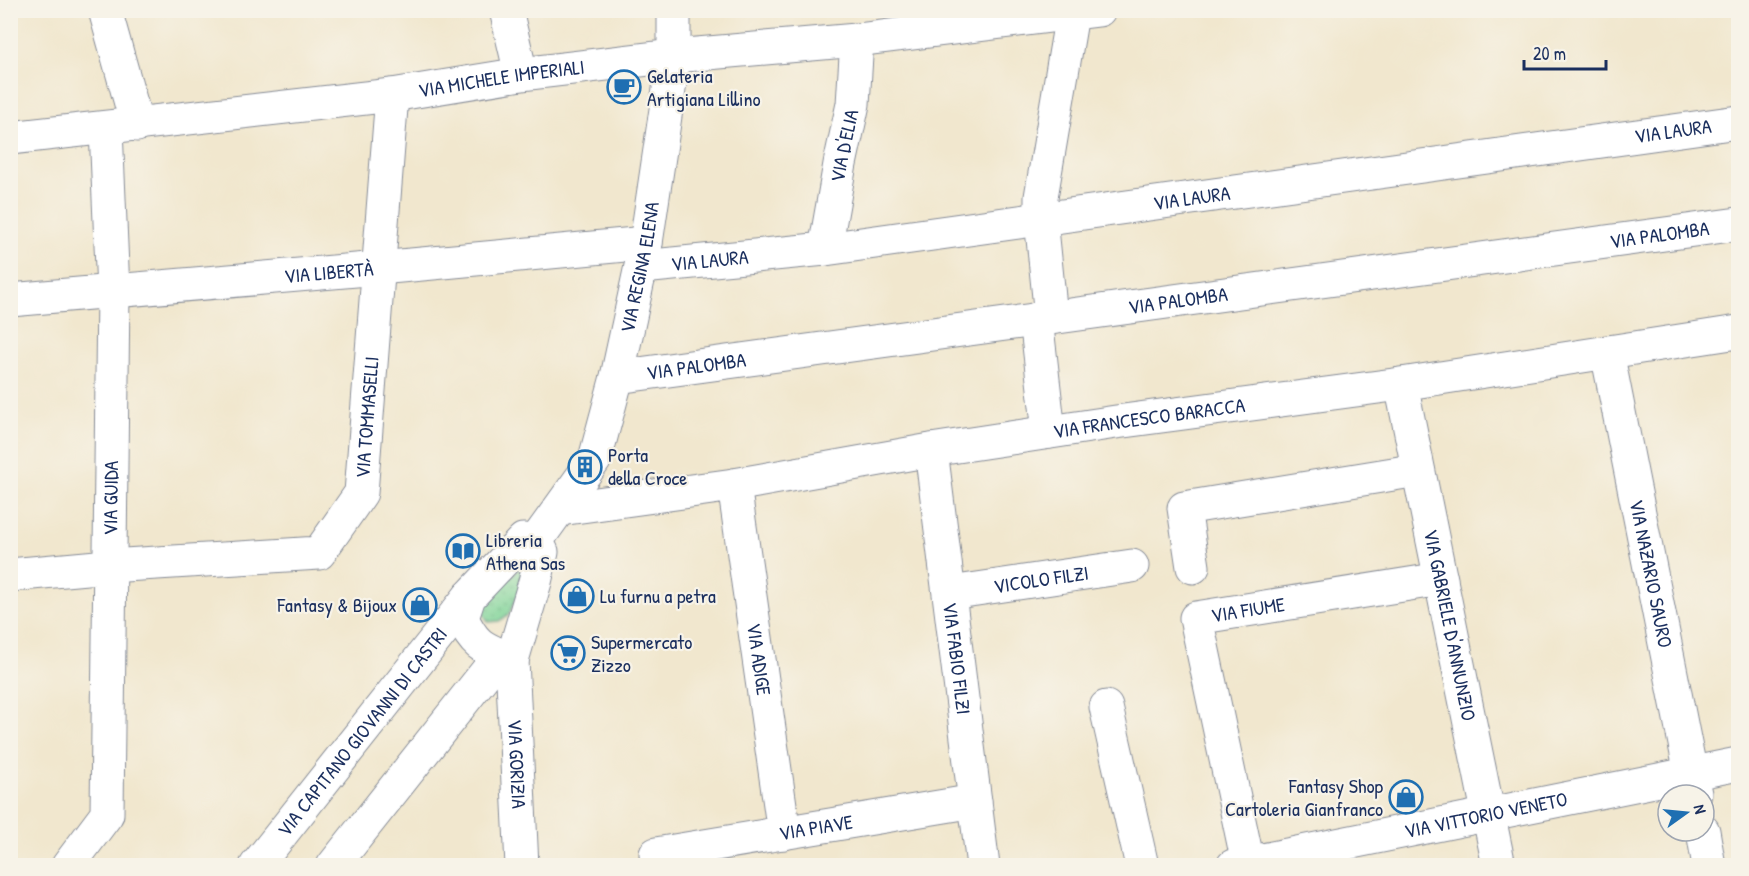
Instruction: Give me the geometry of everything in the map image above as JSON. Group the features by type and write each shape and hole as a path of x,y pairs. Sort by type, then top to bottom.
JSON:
{"street":[{"name":"VIA GUIDA","path":"75,863 107,814 108,566 113,291 122,127 105,10"},
{"path":"506,10 521,74"},
{"name":"VIA REGINA ELENA","path":"536,541 596,459 644,255 674,56 674,10"},
{"name":"VIA MICHELE IMPERIALI","path":"10,138 392,95 521,74 674,56 857,40 1086,12"},
{"path":"1049,432 1043,318 1041,197 1086,12"},
{"name":"VIA D'ELIA","path":"825,249 853,104 857,40"},
{"name":"VIA TOMMASELLI","path":"108,566 319,553 361,493 392,95"},
{"name":"VIA LAURA","path":"644,255 825,249 1738,122"},
{"name":"VIA PALOMBA","path":"617,377 1738,224"},
{"name":"VIA LIBERTÀ","path":"10,300 379,268 644,255"},
{"name":"VIA FRANCESCO BARACCA","path":"560,509 734,485 931,450 1049,432 1401,384 1738,332"},
{"name":"VIA NAZARIO SAURO","path":"1607,352 1693,783"},
{"name":"VIA GABRIELE D'ANNUNZIO","path":"1401,384 1499,866"},
{"name":"VIA FABIO FILZI","path":"931,450 983,866"},
{"path":"1193,567 1184,508 1418,470"},
{"name":"VIA ADIGE","path":"734,485 784,833"},
{"name":"VIA CAPITANO GIOVANNI DI CASTRI","path":"256,866 469,597 523,540 536,541"},
{"path":"333,866 506,658 516,650 542,552 536,541"},
{"path":"10,575 108,566"},
{"name":"VICOLO FILZI","path":"950,593 1132,566"},
{"name":"VIA FIUME","path":"1241,864 1196,618 1441,579"},
{"path":"469,597 462,618 469,634 480,646 506,658"},
{"name":"VIA GORIZIA","path":"506,658 522,866"},
{"path":"1106,708 1142,866"},
{"name":"VIA VITTORIO VENETO","path":"1695,783 1738,764"},
{"name":"VIA VITTORIO VENETO","path":"1241,864 1489,815 1656,790"},
{"name":"VIA PIAVE","path":"656,854 975,801"},
{"path":"1704,843 1709,866"}],"green space":[{"path":"519,569 529,570 509,614 499,621 488,622 483,613 487,595"}],"place":[{"name":"Gelateria Artigiana Lillino","path":"624,87"},
{"name":"Porta della Croce","path":"585,467"},
{"name":"Libreria Athena Sas","path":"463,551"},
{"name":"Lu furnu a petra","path":"577,596"},
{"name":"Fantasy & Bijoux","path":"420,605"},
{"name":"Supermercato Zizzo","path":"568,653"},
{"name":"Fantasy Shop Cartoleria Gianfranco","path":"1406,797"}]}
